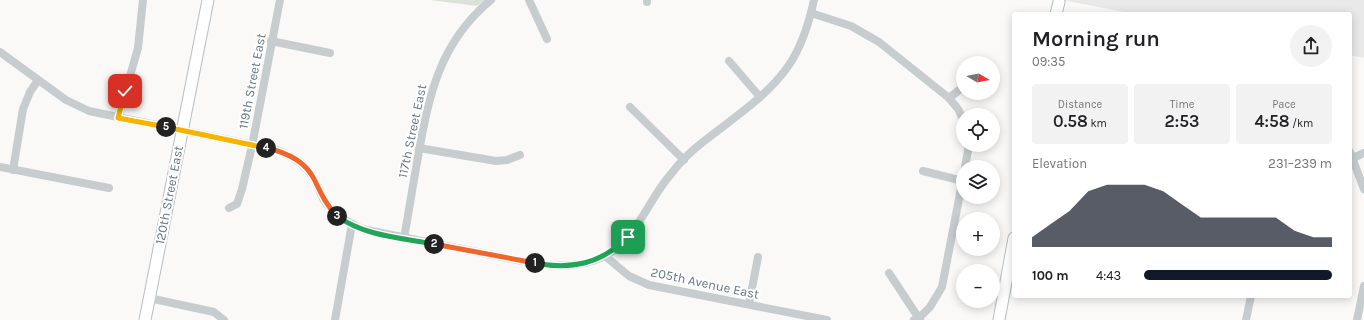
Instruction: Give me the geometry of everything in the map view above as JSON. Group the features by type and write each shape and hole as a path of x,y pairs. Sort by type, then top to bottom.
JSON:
{"street":[{"path":"118,118 138,48 143,0"},
{"name":"120th Street East","path":"144,320 208,0"},
{"name":"119th Street East","path":"229,208 237,204 252,146 280,0"},
{"name":"117th Street East","path":"404,238 419,148 430,95 442,63 452,44 467,24 491,0"},
{"path":"529,0 547,39"},
{"path":"0,52 66,100 85,110 277,150 295,159 311,174 327,205 336,215 367,231 549,266 568,266 584,263 605,256 621,244 641,221 662,185 684,160 702,143 760,97 781,76 795,56 806,31 814,0"},
{"path":"1056,12 1059,2"},
{"path":"811,13 851,26 879,42 949,98 957,108"},
{"path":"271,41 330,53"},
{"path":"729,61 760,97"},
{"path":"13,170 23,109 30,92 38,80"},
{"path":"949,98 956,92"},
{"path":"630,108 684,160"},
{"path":"419,148 496,161 507,160 520,155"},
{"path":"1352,155 1364,153"},
{"path":"1352,158 1364,189"},
{"path":"0,167 109,188"},
{"path":"923,171 956,178"},
{"path":"889,273 917,319 930,307 942,287 958,204"},
{"path":"335,320 352,224"},
{"path":"998,320 1012,248"},
{"name":"205th Avenue East","path":"605,256 629,276 649,285 827,320"},
{"path":"749,304 758,257"},
{"path":"1357,320 1364,286"},
{"path":"149,298 214,312 224,320"},
{"path":"1246,320 1251,298"}],"shaded area":[{"path":"430,0 486,0 477,6"},
{"path":"1062,0 1364,0 1364,58 1352,55 1352,12 1125,12"}],"route":[{"path":"125,91 118,118 277,150 286,154 302,164 308,170 327,205 336,215 367,231 549,266 568,266 595,260 614,250 628,237"}]}
